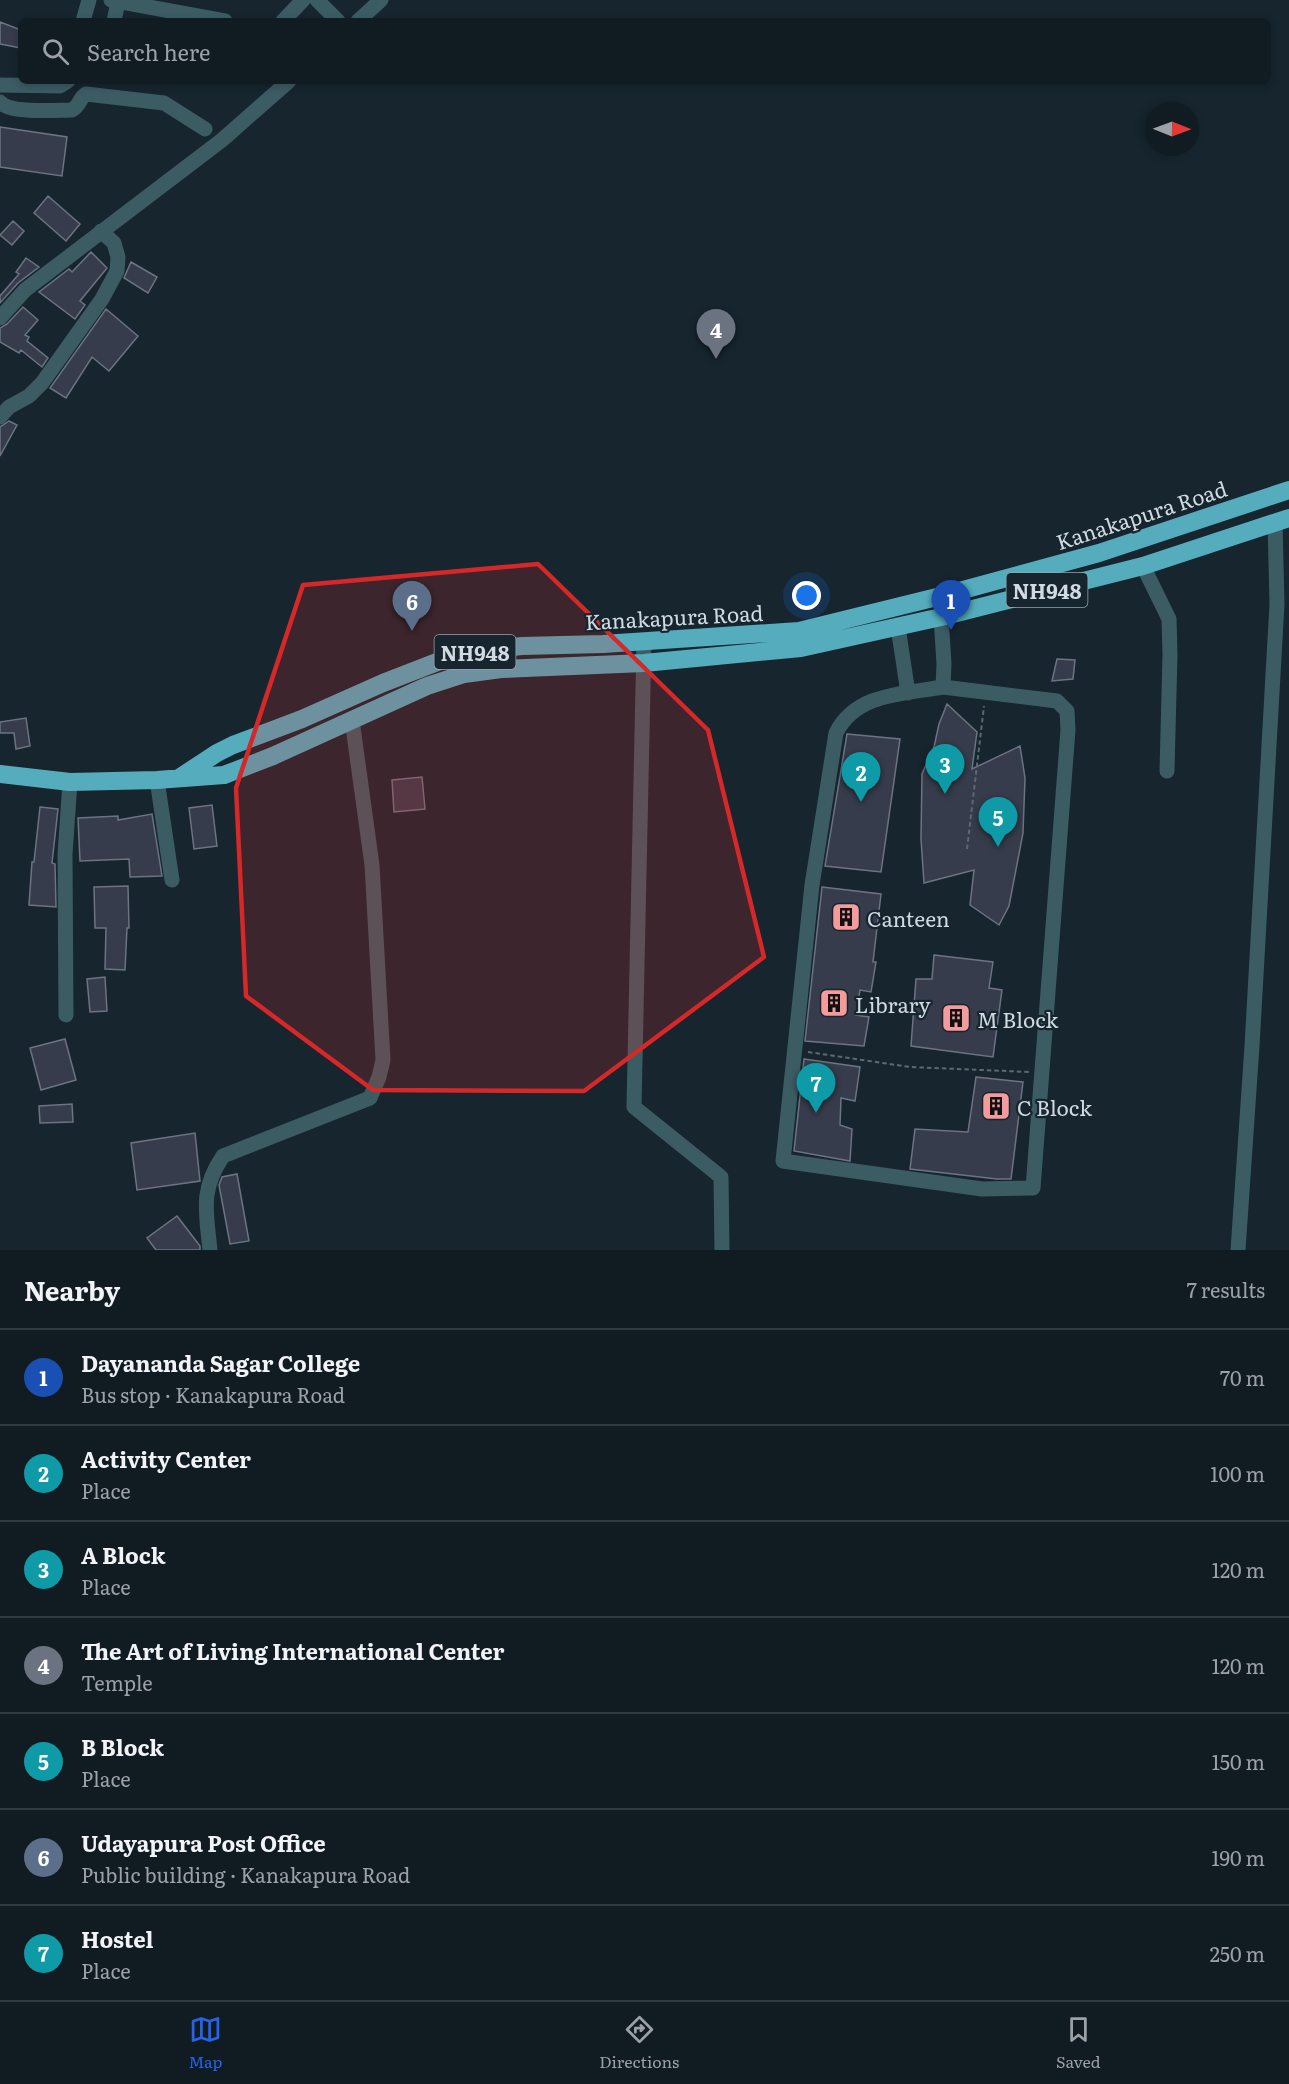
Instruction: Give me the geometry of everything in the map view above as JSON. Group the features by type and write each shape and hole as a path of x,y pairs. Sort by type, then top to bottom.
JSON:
{"highway":[{"name":"Kanakapura Road","path":"177,778 217,753 450,657 491,649 799,631 1099,553 1289,490"},
{"name":"Kanakapura Road","path":"0,774 70,782 157,780 224,775 273,756 427,686 465,674 501,669 644,663 801,648 941,617 1143,566 1282,520"},
{"path":"419,669 427,686"}],"street":[{"path":"84,18 88,0"},
{"path":"286,18 303,0"},
{"path":"317,0 335,18"},
{"path":"361,18 381,0"},
{"path":"114,18 114,1 208,18"},
{"path":"0,85 60,86 63,84"},
{"path":"0,318 25,290 222,140 286,84"},
{"path":"0,102 3,106 13,109 72,111 78,107 86,94 164,103 206,129"},
{"path":"0,417 9,407 29,396 42,383 102,299 117,271 118,257 114,243 101,231"},
{"path":"1238,1250 1282,520"},
{"path":"1143,566 1169,619 1167,771"},
{"path":"941,617 943,687"},
{"path":"898,627 908,693"},
{"path":"644,641 634,1107 721,1178 722,1250"},
{"path":"943,687 986,693 1057,701 1067,711 1068,730 1033,1188 982,1189 783,1161 812,885 836,733 843,719 857,708 885,697 943,687"},
{"path":"210,1250 205,1197 214,1170 223,1156 370,1098 379,1077 383,1060 372,865 351,720"},
{"path":"157,780 172,880"},
{"path":"66,1015 65,854 70,782"}],"path":[{"path":"967,849 986,693"},
{"path":"795,1050 910,1067 1041,1072"}],"highlighted area":[{"path":"538,564 708,730 764,957 584,1091 373,1090 246,996 236,788 303,585"}],"building":[{"path":"0,22 18,29 18,47 0,44"},
{"path":"0,127 67,137 62,176 0,167"},
{"path":"48,196 80,224 66,241 34,213"},
{"path":"13,221 24,231 12,245 0,235"},
{"path":"91,252 107,268 80,301 85,305 75,319 39,292 69,269 72,272"},
{"path":"26,258 39,267 18,283 0,303 0,296 19,274 16,272"},
{"path":"131,262 157,277 148,293 124,278"},
{"path":"23,307 38,320 25,335 29,337 27,341 48,358 42,367 21,350 19,353 0,342 0,328"},
{"path":"106,309 138,336 109,371 92,357 66,398 50,388"},
{"path":"9,421 17,425 0,456 0,427"},
{"path":"1057,659 1075,660 1073,679 1052,681"},
{"path":"947,704 977,732 972,769 1020,746 1025,778 1023,833 1009,906 999,925 970,905 974,870 924,883 921,839 922,774 934,747 939,724"},
{"path":"26,718 30,746 16,749 14,733 0,733 0,722"},
{"path":"847,734 900,739 881,872 825,866"},
{"path":"422,777 425,809 394,812 392,780"},
{"path":"212,805 217,846 194,849 189,808"},
{"path":"40,807 58,809 52,863 55,864 56,907 29,905 32,862 34,862"},
{"path":"152,814 162,876 130,877 129,859 80,861 78,818 118,816 118,820"},
{"path":"128,886 129,928 127,928 125,970 105,969 106,928 95,928 94,887"},
{"path":"822,887 881,894 873,962 876,962 871,992 860,990 856,1015 869,1017 864,1046 805,1041"},
{"name":"M Block","path":"934,955 993,962 989,988 1002,990 993,1057 911,1046 916,979 932,979"},
{"path":"105,977 107,1011 90,1012 87,979"},
{"path":"65,1039 76,1080 41,1090 30,1048"},
{"path":"804,1059 860,1067 855,1101 841,1098 840,1125 852,1129 850,1161 794,1151"},
{"name":"C Block","path":"976,1077 1023,1082 1011,1179 910,1169 915,1129 968,1132"},
{"path":"72,1104 73,1122 40,1123 39,1106"},
{"path":"195,1133 200,1181 137,1190 131,1143"},
{"path":"237,1174 249,1241 230,1244 219,1185 222,1177"},
{"path":"177,1216 200,1246 200,1250 156,1250 147,1238"}],"place":[{"name":"The Art of Living International Center","path":"716,359"},
{"name":"Dayananda Sagar College","path":"951,630"},
{"name":"Udayapura Post Office","path":"412,631"},
{"name":"A Block","path":"945,794"},
{"name":"Activity Center","path":"861,802"},
{"name":"B Block","path":"998,847"},
{"name":"Canteen","path":"846,917"},
{"name":"Library","path":"834,1003"},
{"name":"M Block","path":"956,1018"},
{"name":"C Block","path":"996,1106"},
{"name":"Hostel","path":"816,1113"}]}
